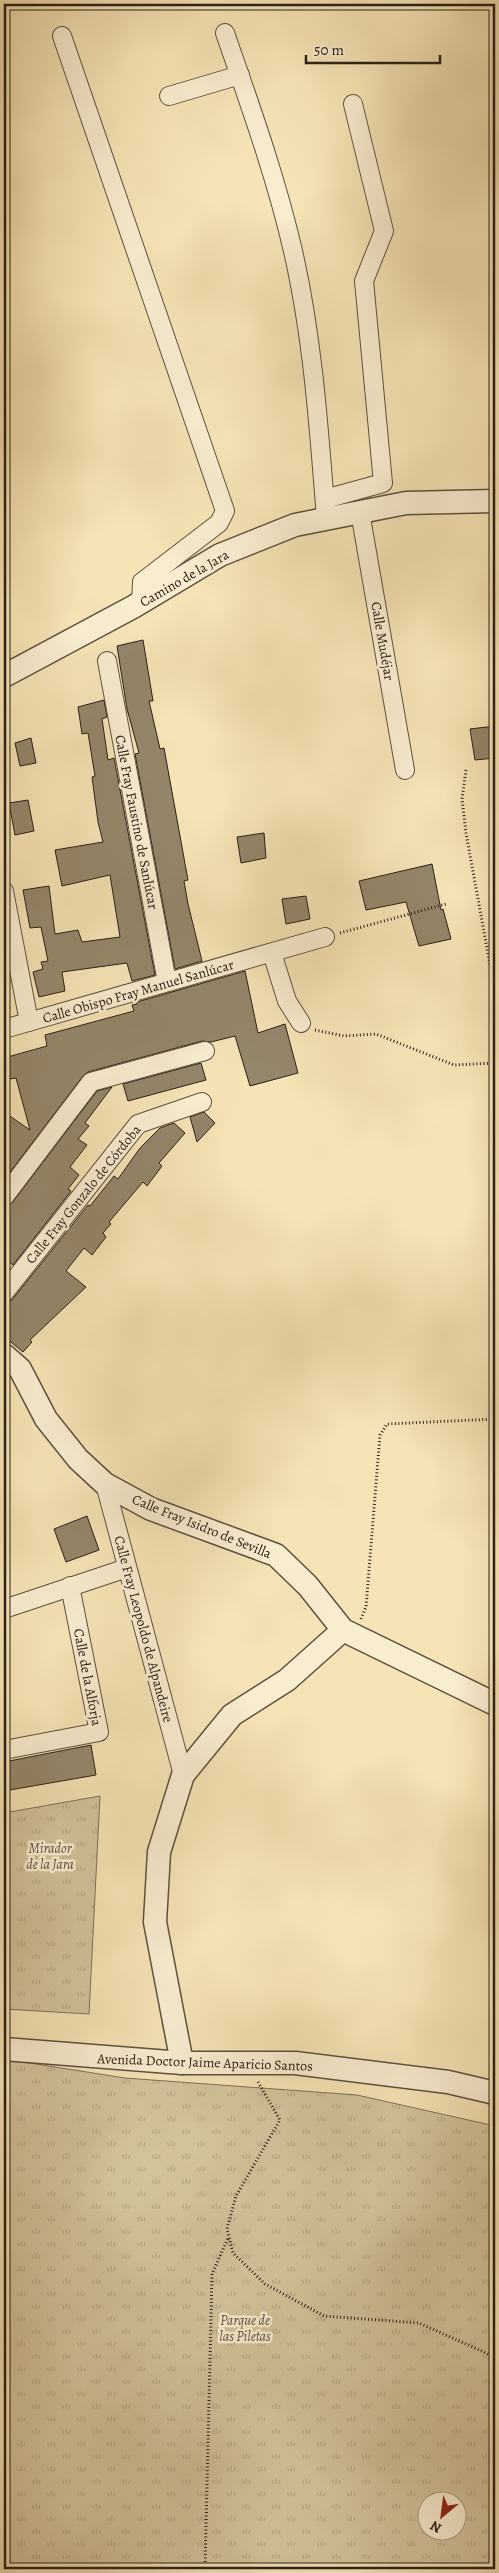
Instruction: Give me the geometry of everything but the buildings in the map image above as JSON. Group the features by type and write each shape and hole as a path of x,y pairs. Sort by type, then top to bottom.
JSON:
{"street":[{"path":"225,33 266,156 293,251 316,388 326,509 383,483 364,281 384,231 352,104"},
{"path":"62,36 225,511 219,522 142,582 141,603"},
{"path":"169,96 240,75"},
{"name":"Camino de la Jara","path":"4,676 141,603 220,555 295,525 326,509 360,512 406,503 495,501"},
{"name":"Calle Mudéjar","path":"360,512 405,770"},
{"name":"Calle Fray Faustino de Sanlúcar","path":"107,661 167,982"},
{"path":"4,891 29,1022"},
{"name":"Calle Obispo Fray Manuel Sanlúcar","path":"4,1029 325,937"},
{"path":"272,953 288,1001 301,1023"},
{"path":"4,1197 91,1082 205,1051"},
{"name":"Calle Fray Gonzalo de Córdoba","path":"4,1293 138,1124 202,1102"},
{"name":"Calle Fray Isidro de Sevilla","path":"4,1355 20,1369 46,1419 78,1459 105,1484 152,1509 276,1555 308,1586 349,1633"},
{"name":"Calle Fray Leopoldo de Alpandeire","path":"105,1484 183,1775"},
{"path":"4,1609 128,1568"},
{"name":"Calle de la Alforja","path":"4,1750 99,1732 70,1586"},
{"path":"182,2063 155,1922 159,1852 183,1775 232,1715 287,1680 349,1633 495,1704"},
{"name":"Avenida Doctor Jaime Aparicio Santos","path":"4,2049 182,2063 295,2063 448,2082 495,2093"}],"path":[{"path":"466,770 462,799 466,833 495,992"},
{"path":"325,937 446,904"},
{"path":"301,1023 329,1034 344,1036 376,1034 454,1065 495,1063"},
{"path":"349,1633 366,1607 380,1436 387,1424 495,1419"},
{"path":"248,2063 280,2120 236,2196 226,2229 233,2253 265,2284 324,2316 419,2324 495,2357"},
{"path":"205,2569 212,2274 229,2237"}],"green space":[{"name":"Mirador de la Jara","path":"100,1796 89,2014 4,2009 4,1813"},
{"name":"Parque de las Piletas","path":"4,2059 125,2078 357,2095 495,2126 495,2569 4,2569"}]}
